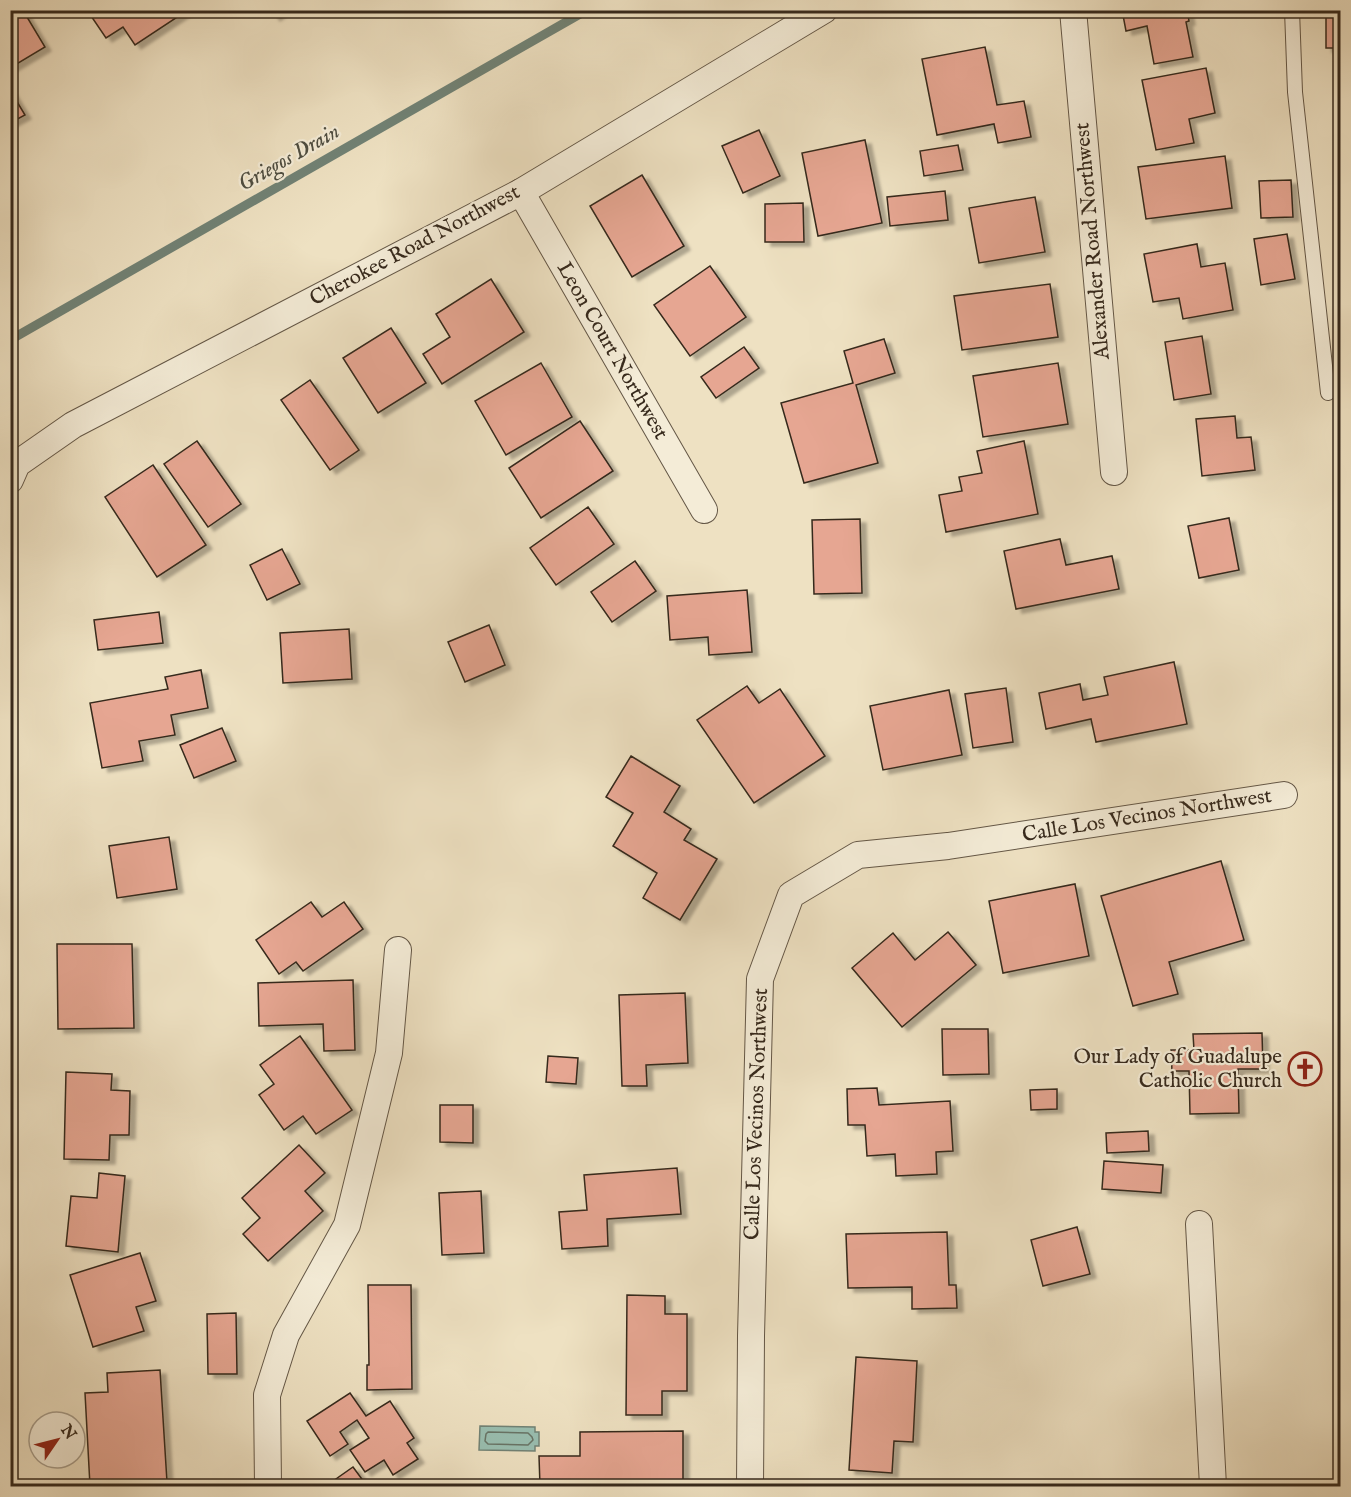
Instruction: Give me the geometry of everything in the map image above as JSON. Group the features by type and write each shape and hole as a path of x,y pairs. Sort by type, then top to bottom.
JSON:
{"street":[{"name":"Cherokee Road Northwest","path":"10,480 17,464 73,425 521,192 824,10"},
{"name":"Alexander Road Northwest","path":"1073,10 1114,471"},
{"name":"Leon Court Northwest","path":"521,192 704,510"},
{"name":"Calle Los Vecinos Northwest","path":"750,1486 751,1336 760,979 791,895 858,855 948,846 1284,795"},
{"path":"268,1486 267,1395 286,1335 347,1225 388,1053 398,950"},
{"path":"1199,1224 1213,1486"}],"lane":[{"path":"1292,10 1295,92 1328,393"}],"water":[{"path":"480,1426 535,1427 535,1432 539,1432 539,1446 535,1446 535,1451 479,1450"}],"building":[{"path":"87,10 188,10 135,45 123,27 106,38"},
{"path":"270,10 284,10 274,17"},
{"path":"1122,10 1187,10 1189,21 1186,22 1193,57 1154,64 1147,26 1126,31"},
{"path":"1326,10 1340,10 1340,48 1326,48"},
{"path":"24,12 45,47 10,68 10,20"},
{"path":"985,47 997,105 1024,101 1031,137 998,143 994,124 937,135 922,59"},
{"path":"1206,68 1215,113 1189,119 1194,143 1156,150 1142,80"},
{"path":"10,90 25,115 10,123"},
{"path":"759,130 780,176 743,193 722,146"},
{"path":"865,140 882,223 818,236 802,153"},
{"path":"958,145 963,170 924,176 920,151"},
{"path":"1225,156 1232,208 1146,219 1138,167"},
{"path":"642,175 684,246 632,277 590,206"},
{"path":"1291,180 1293,217 1261,218 1259,181"},
{"path":"945,191 948,220 890,226 887,197"},
{"path":"1035,197 1045,252 979,263 969,208"},
{"path":"803,203 804,242 765,242 765,204"},
{"path":"1287,234 1295,279 1261,285 1254,239"},
{"path":"1197,244 1201,267 1225,263 1233,310 1183,319 1179,298 1153,302 1144,254"},
{"path":"710,266 746,317 690,356 654,305"},
{"path":"491,279 524,332 442,384 423,354 450,337 436,314"},
{"path":"1050,284 1058,337 962,350 954,296"},
{"path":"391,328 426,383 378,413 343,358"},
{"path":"1202,336 1211,394 1174,400 1165,342"},
{"path":"884,339 895,373 856,385 878,463 804,483 781,403 853,383 844,351"},
{"path":"744,347 759,368 716,398 701,377"},
{"path":"541,363 572,417 506,455 475,401"},
{"path":"1058,363 1068,424 983,437 973,376"},
{"path":"310,380 359,450 330,470 281,400"},
{"path":"1235,416 1237,438 1251,437 1255,470 1202,476 1196,419"},
{"path":"580,421 613,471 541,518 509,468"},
{"path":"197,441 241,504 208,527 164,464"},
{"path":"1024,441 1038,514 946,532 939,495 962,491 959,477 982,473 977,451"},
{"path":"153,465 206,545 157,577 105,497"},
{"path":"588,507 614,544 556,585 530,548"},
{"path":"1229,518 1239,570 1199,578 1188,526"},
{"path":"860,519 862,593 814,594 812,520"},
{"path":"1060,539 1066,565 1112,556 1119,589 1016,609 1004,551"},
{"path":"282,549 300,584 267,600 250,565"},
{"path":"635,561 656,591 612,622 591,592"},
{"path":"747,590 752,652 709,655 708,637 670,640 667,596"},
{"path":"159,612 163,643 98,650 94,620"},
{"path":"489,625 505,665 465,682 448,642"},
{"path":"349,629 352,679 283,683 280,633"},
{"path":"1174,662 1187,724 1096,742 1091,719 1046,729 1039,693 1080,684 1083,700 1108,695 1104,677"},
{"path":"201,670 208,708 171,715 175,735 139,741 143,761 102,768 90,703 168,689 165,677"},
{"path":"747,686 759,703 780,689 825,756 754,803 697,720"},
{"path":"1006,688 1013,742 973,748 965,694"},
{"path":"949,690 962,755 883,770 870,706"},
{"path":"222,728 236,761 194,778 180,745"},
{"path":"631,756 680,786 664,812 691,829 684,840 717,859 680,920 643,898 657,873 613,846 633,813 606,797"},
{"path":"169,837 177,889 117,898 109,846"},
{"path":"1221,861 1244,940 1169,962 1178,994 1133,1006 1101,896"},
{"path":"1075,884 1089,956 1003,973 989,901"},
{"path":"311,902 322,917 344,902 363,929 303,971 296,962 279,974 256,940"},
{"path":"948,932 976,965 902,1027 852,968 893,933 915,960"},
{"path":"57,944 132,944 134,1028 58,1029"},
{"path":"353,980 355,1050 324,1051 323,1024 259,1026 258,983"},
{"path":"685,993 688,1063 646,1065 647,1086 622,1086 619,995"},
{"path":"942,1029 988,1029 989,1074 943,1075"},
{"path":"1262,1033 1263,1069 1238,1069 1239,1113 1190,1114 1189,1071 1172,1071 1171,1050 1194,1050 1193,1034"},
{"path":"300,1036 352,1110 316,1134 303,1116 284,1130 259,1095 274,1084 260,1065"},
{"path":"548,1056 578,1058 576,1084 546,1082"},
{"path":"66,1072 112,1074 111,1090 130,1091 129,1135 110,1135 109,1160 64,1159"},
{"path":"877,1088 879,1105 950,1101 953,1151 936,1152 937,1174 896,1176 895,1154 867,1156 865,1125 848,1125 847,1089"},
{"path":"1057,1089 1057,1109 1031,1110 1030,1090"},
{"path":"440,1105 473,1105 473,1143 440,1142"},
{"path":"1148,1131 1149,1151 1107,1153 1106,1133"},
{"path":"299,1145 325,1173 305,1191 323,1211 268,1261 243,1234 260,1218 242,1198"},
{"path":"1104,1161 1163,1165 1161,1193 1102,1189"},
{"path":"677,1168 681,1214 607,1219 608,1246 562,1249 559,1212 587,1210 584,1175"},
{"path":"99,1173 125,1176 118,1252 66,1246 71,1196 97,1198"},
{"path":"481,1191 484,1253 442,1255 439,1193"},
{"path":"1077,1227 1090,1274 1043,1286 1031,1240"},
{"path":"947,1232 949,1285 956,1285 957,1308 912,1309 912,1287 848,1288 846,1234"},
{"path":"140,1253 156,1301 136,1307 144,1331 93,1347 70,1275"},
{"path":"368,1285 411,1285 412,1389 367,1390"},
{"path":"627,1295 665,1296 665,1314 687,1314 687,1391 662,1391 662,1415 626,1415"},
{"path":"236,1313 237,1374 208,1374 207,1314"},
{"path":"856,1357 917,1361 913,1442 894,1441 892,1473 849,1470"},
{"path":"160,1370 167,1482 90,1486 85,1393 108,1392 107,1373"},
{"path":"350,1393 366,1416 390,1401 414,1438 407,1443 418,1459 393,1475 384,1460 365,1472 350,1450 369,1438 357,1420 340,1432 348,1444 330,1456 307,1421"},
{"path":"683,1431 683,1480 665,1480 665,1486 540,1486 539,1456 580,1456 580,1432"},
{"path":"353,1467 367,1486 326,1486"}],"waterway":[{"name":"Griegos Drain","path":"10,340 587,10"}],"place":[{"name":"Our Lady of Guadalupe Catholic Church","path":"1305,1069"}]}
